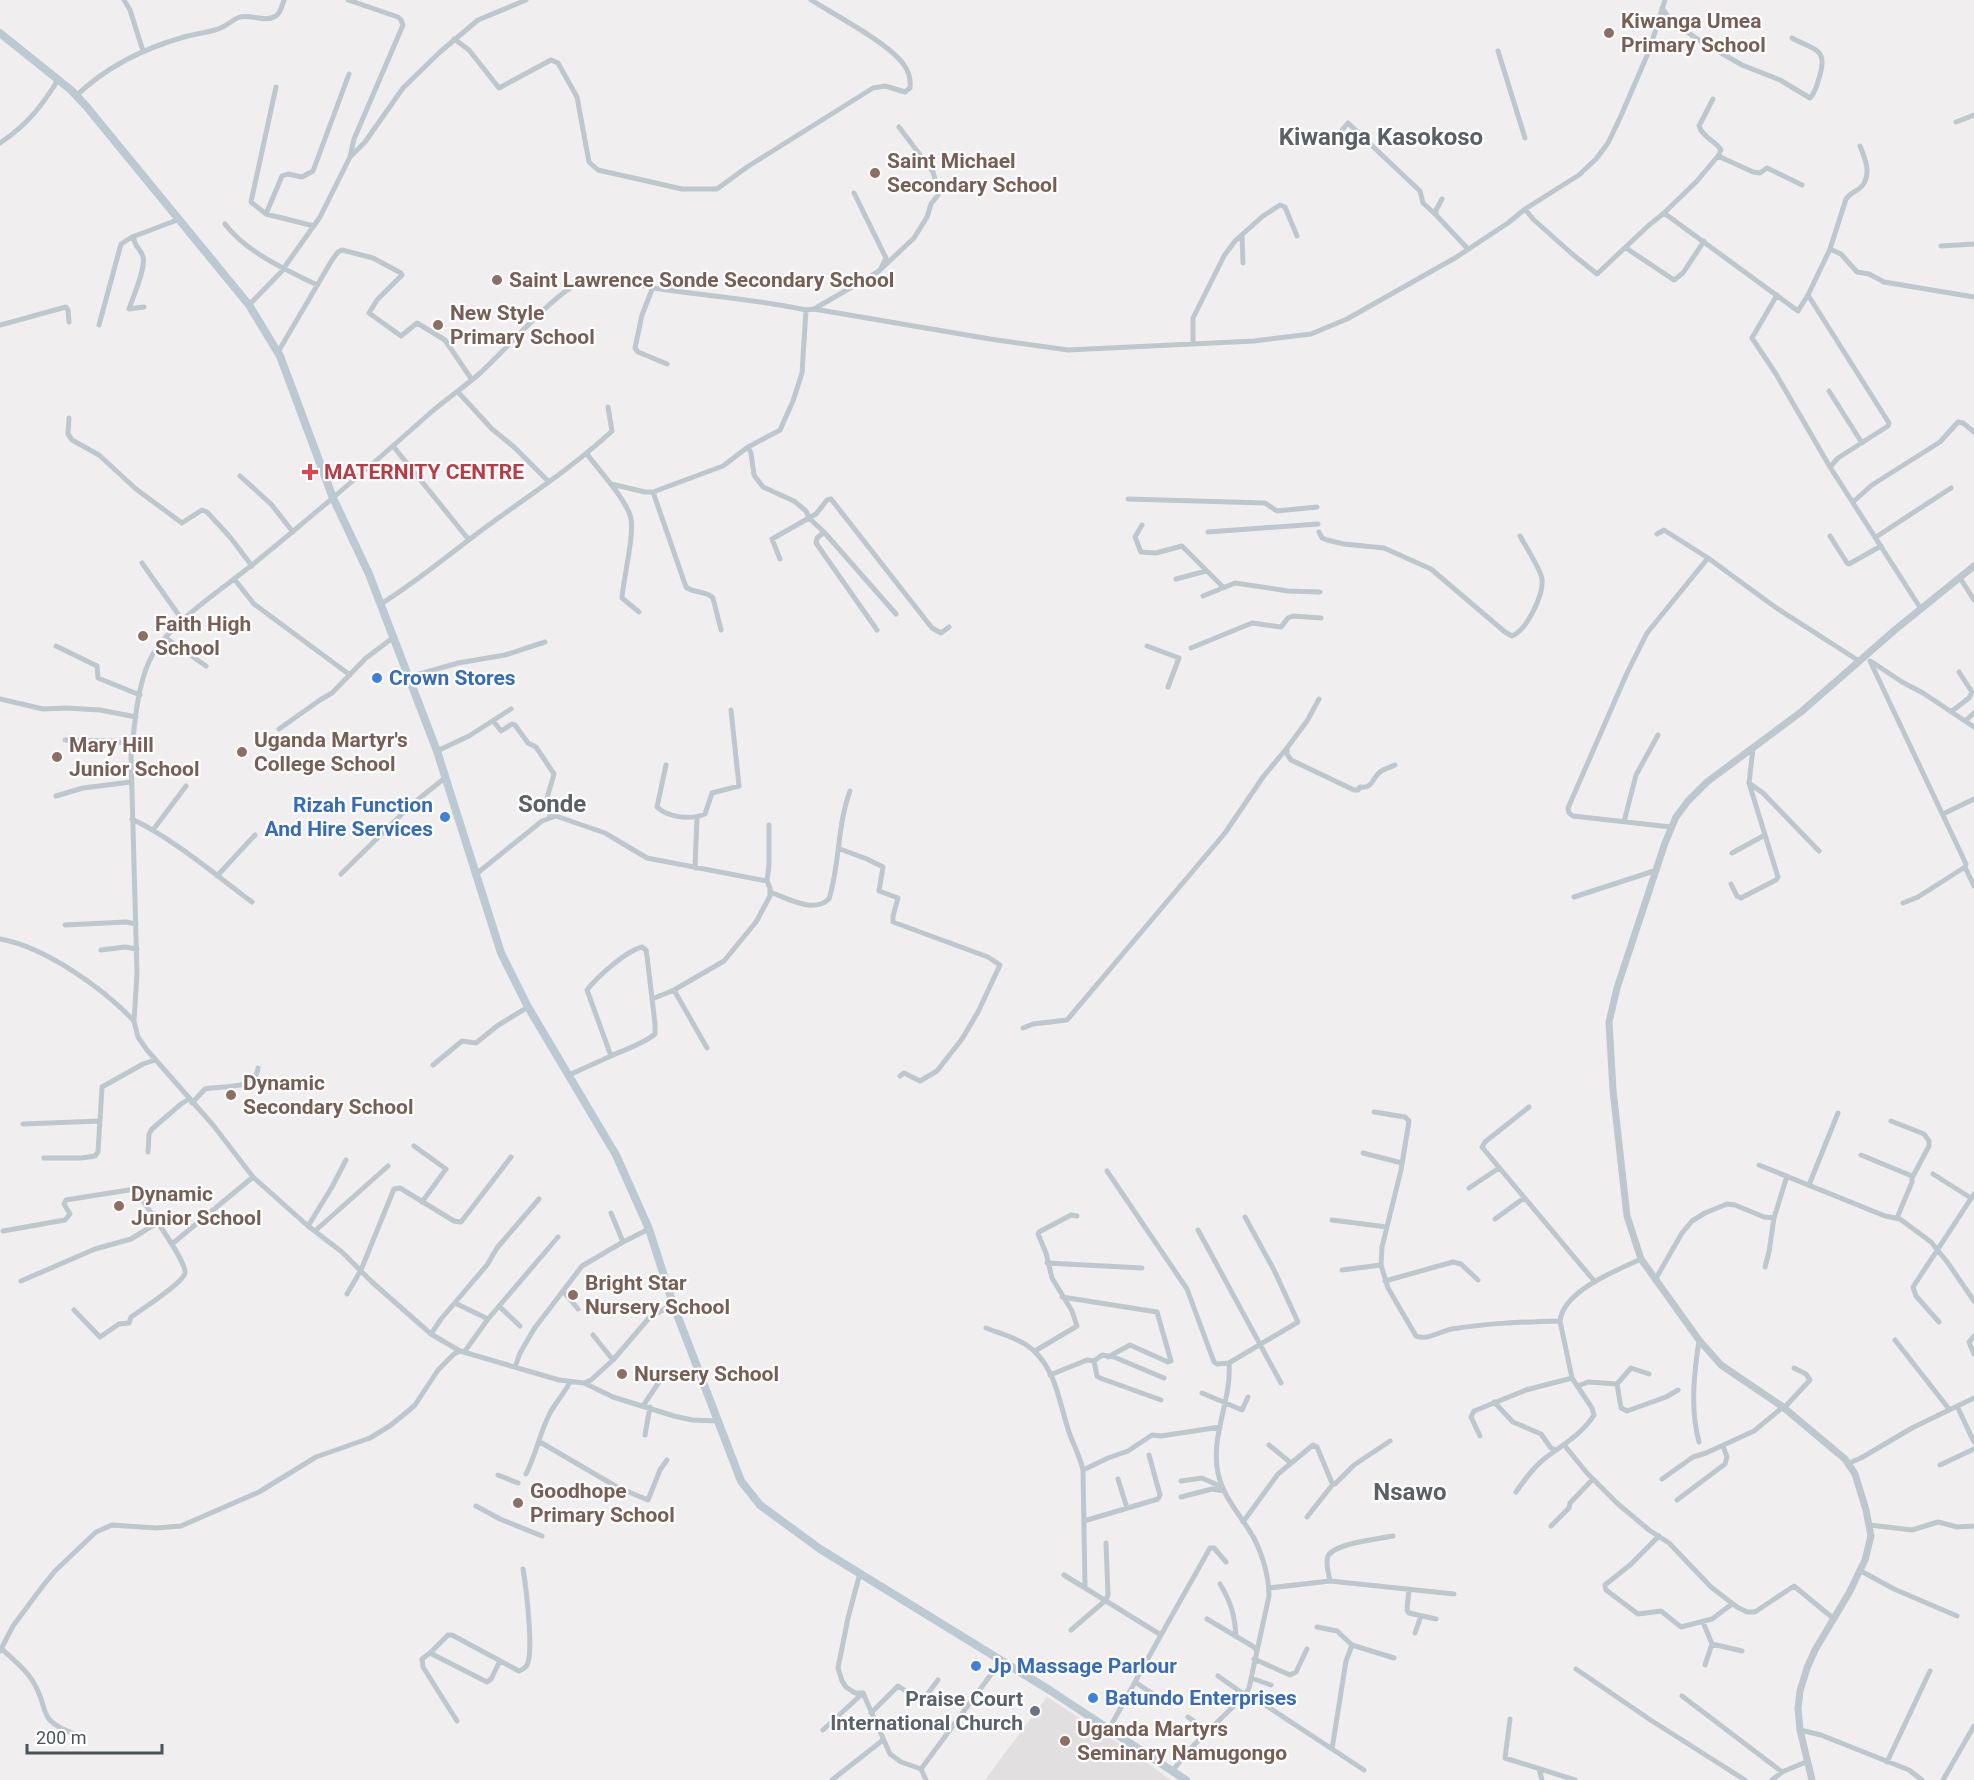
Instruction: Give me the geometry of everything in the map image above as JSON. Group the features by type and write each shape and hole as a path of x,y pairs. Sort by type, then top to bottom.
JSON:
{"main road":[{"path":"0,33 76,96 120,145 249,305 278,352 333,498 381,604 437,750 501,953 528,1007 615,1155 649,1229 673,1304 741,1481 760,1504 820,1549 1109,1729 1186,1780"}],"street":[{"path":"124,0 144,51"},
{"path":"76,96 105,73 144,51 183,37 219,29 241,17 265,19 273,17 279,13 284,0"},
{"path":"249,305 284,269 320,217 350,157 354,139 403,25 398,16 348,0"},
{"path":"350,157 365,142 403,88 454,39 478,21 526,0"},
{"path":"454,39 469,50 499,88 551,60 558,63 577,97 589,162 598,170 682,189 708,190 717,189 747,167 873,88 885,86 905,92 910,88 908,72 896,57 879,43 811,0"},
{"path":"717,1421 692,1420 614,1397 584,1383 570,1382 514,1367 463,1351 431,1334 342,1252 308,1226 253,1177 213,1125 155,1060 138,1037 134,1021 137,949 131,782 132,745 145,672 153,654 183,621 293,532 458,392 543,311 580,282 600,278 618,279 653,287 725,296 806,310 814,309 1068,350 1265,340 1311,334 1359,312 1468,249 1508,223 1525,208 1579,175 1596,159 1608,142 1648,51 1665,0"},
{"path":"1662,8 1672,22 1702,42 1742,65 1780,80 1810,98 1815,92 1823,57 1820,52 1792,38"},
{"path":"1498,51 1525,138"},
{"path":"266,214 282,176 288,174 302,177 313,171 349,74"},
{"path":"0,143 12,136 37,113 58,80"},
{"path":"276,87 257,182 251,199 255,206 266,214 314,226"},
{"path":"1525,208 1571,253 1597,274 1697,181 1718,156 1721,150 1718,144 1701,133 1699,126 1713,99"},
{"path":"1956,122 1974,115"},
{"path":"1338,135 1348,123 1420,191 1423,203 1468,249"},
{"path":"814,309 880,270 914,238 938,195 933,172 899,127"},
{"path":"1664,213 1798,310 1808,295 1830,249 1846,199 1863,186 1867,164 1860,146"},
{"path":"1718,156 1753,172 1760,173 1767,168 1802,185"},
{"path":"854,193 886,258 880,270"},
{"path":"1436,215 1442,199"},
{"path":"1193,344 1193,318 1232,244 1263,216 1280,205 1285,207 1298,237"},
{"path":"99,325 121,244 132,237 180,219"},
{"path":"225,224 235,236 284,269 318,285"},
{"path":"1242,235 1244,263"},
{"path":"132,237 143,257 129,309 144,307"},
{"path":"1626,248 1674,280 1683,273 1704,241"},
{"path":"1941,246 1974,244"},
{"path":"1830,249 1841,254 1857,272 1869,274 1884,282 1974,297"},
{"path":"278,352 338,252 342,250 373,258 401,273 402,275 377,300 369,313 401,336 417,323 441,336 450,345 472,380"},
{"path":"653,287 642,315 635,348 638,352 667,364"},
{"path":"1777,295 1752,338 1776,374 1830,467 1921,609"},
{"path":"1808,295 1889,421 1888,426 1838,458 1830,467"},
{"path":"0,325 66,307 69,322"},
{"path":"611,484 653,492 723,466 748,447 777,433 783,426 799,386 806,310"},
{"path":"1829,391 1862,443"},
{"path":"458,392 492,429 548,481"},
{"path":"381,604 416,582 469,540 587,454 612,431 608,407"},
{"path":"69,418 68,434 72,440 99,455 136,489 182,523 202,510 207,512 252,566"},
{"path":"1853,502 1872,485 1944,439 1958,422 1963,423 1974,432"},
{"path":"393,446 469,540"},
{"path":"748,447 754,475 763,487 806,511 809,518 896,614"},
{"path":"587,454 611,484 627,509 632,523 622,598 639,612"},
{"path":"240,476 271,504 293,532"},
{"path":"1876,537 1951,488"},
{"path":"653,492 686,587 693,591 710,594 722,630"},
{"path":"780,560 772,539 816,514 827,500 831,499 928,623 941,633 949,627"},
{"path":"1128,499 1265,503 1277,511 1317,507"},
{"path":"1208,531 1318,524"},
{"path":"1142,525 1135,537 1142,552 1155,553 1182,546 1223,586"},
{"path":"1657,534 1664,530 1708,558 1774,607 1859,661"},
{"path":"824,532 817,538 816,543 877,630"},
{"path":"1318,532 1327,540 1384,548 1431,569 1512,636 1517,634 1530,617 1537,602 1542,579 1520,536"},
{"path":"1830,536 1846,563 1849,564 1881,546"},
{"path":"1671,827 1573,816 1569,813 1568,808 1647,633 1708,558"},
{"path":"142,563 183,621"},
{"path":"1812,1780 1800,1730 1799,1697 1805,1673 1815,1650 1861,1571 1870,1544 1870,1525 1861,1488 1849,1463 1783,1407 1721,1365 1699,1340 1641,1259 1632,1236 1626,1206 1612,1081 1609,1022 1617,988 1671,827 1681,809 1695,793 1800,712 1859,661 1870,657 1921,609 1974,566"},
{"path":"1176,579 1206,571"},
{"path":"1960,578 1974,600"},
{"path":"235,580 254,604 351,675"},
{"path":"1203,596 1223,586 1240,583 1288,591 1320,592"},
{"path":"1191,648 1252,623 1281,627 1288,618 1293,616 1321,618"},
{"path":"279,729 332,693 366,658 394,637"},
{"path":"166,638 206,666"},
{"path":"409,677 458,663 505,656 545,642"},
{"path":"56,646 97,666 98,678 140,695"},
{"path":"1147,646 1179,658 1168,687"},
{"path":"1870,657 1902,682 1952,711 1974,727"},
{"path":"1870,657 1965,861 1965,867 1974,886"},
{"path":"1952,711 1969,698 1972,692 1959,672"},
{"path":"0,699 43,709 100,710 136,717"},
{"path":"1023,1028 1033,1024 1067,1020 1225,833 1263,777 1312,714 1319,699"},
{"path":"437,750 469,736 511,709"},
{"path":"666,765 657,807 664,812 697,817 707,811 712,793 739,786 731,710"},
{"path":"1965,721 1974,713"},
{"path":"494,722 501,731 512,724 515,725 528,743 536,747 554,774 547,798 550,817"},
{"path":"1624,822 1636,776 1658,735"},
{"path":"65,740 115,741 132,745"},
{"path":"1731,884 1739,898 1776,880 1778,874 1749,783 1753,747"},
{"path":"1287,748 1287,754 1299,765 1354,790 1370,786 1380,771 1395,765"},
{"path":"341,874 410,806 446,777"},
{"path":"56,796 83,788 131,782"},
{"path":"1749,783 1763,793 1819,851"},
{"path":"153,830 186,786"},
{"path":"770,892 806,905 819,905 826,902 830,895 840,849 844,808 850,791"},
{"path":"1943,814 1974,800"},
{"path":"475,875 542,821 550,817 563,817 605,833 647,858 767,881"},
{"path":"695,867 697,817"},
{"path":"132,819 153,830 252,902"},
{"path":"652,999 674,990 728,957 756,922 770,892 767,881 769,825"},
{"path":"217,876 255,835"},
{"path":"1732,853 1765,835"},
{"path":"840,849 867,858 883,867 879,891 898,898 893,922 988,957 1000,966 962,1039 937,1071 920,1081 904,1073 900,1076"},
{"path":"1903,903 1918,897 1965,867"},
{"path":"1574,897 1657,870"},
{"path":"64,926 126,922 136,924"},
{"path":"0,939 32,949 72,971 122,1008 134,1021"},
{"path":"101,950 125,947 137,949"},
{"path":"569,1075 611,1056 655,1034 647,956 646,950 642,947 635,949 618,962 586,990 611,1056"},
{"path":"674,990 707,1048"},
{"path":"433,1065 462,1041 476,1043 497,1026 528,1007"},
{"path":"44,1158 95,1156 98,1152 102,1087 143,1064 155,1060"},
{"path":"148,1152 148,1141 152,1130 181,1104 191,1101 205,1089 250,1082 258,1074 258,1068"},
{"path":"1529,1107 1483,1144 1483,1148 1594,1282"},
{"path":"1374,1112 1408,1119 1402,1163 1382,1247 1381,1265 1385,1281 1407,1323 1418,1338 1451,1329 1493,1323 1560,1321"},
{"path":"1809,1185 1838,1113"},
{"path":"23,1124 100,1121"},
{"path":"1891,1121 1924,1134 1929,1141 1929,1146 1912,1178 1897,1218"},
{"path":"414,1146 446,1169 422,1202"},
{"path":"1363,1154 1402,1163"},
{"path":"1861,1155 1906,1172 1912,1178"},
{"path":"347,1294 361,1270 394,1189 400,1188 454,1221 461,1222 511,1157"},
{"path":"308,1226 346,1160"},
{"path":"1759,1165 1885,1216 1897,1218 1938,1250 1974,1301"},
{"path":"315,1231 388,1166"},
{"path":"1469,1188 1499,1168"},
{"path":"1107,1171 1187,1289 1214,1362 1217,1364 1229,1363 1296,1324 1298,1319 1245,1217"},
{"path":"1933,1174 1973,1196 1912,1287 1915,1294 1940,1322"},
{"path":"1764,1267 1769,1252 1774,1218 1787,1176"},
{"path":"172,1245 253,1177"},
{"path":"3,1231 64,1220 70,1214 64,1204 66,1200 135,1189 183,1263 184,1276 169,1290 131,1317 129,1323 119,1324 98,1337 74,1310"},
{"path":"1495,1219 1524,1198"},
{"path":"431,1334 487,1265 497,1248 539,1199"},
{"path":"1655,1281 1682,1233 1692,1221 1705,1213 1727,1204 1746,1208 1764,1217 1774,1218"},
{"path":"611,1213 623,1242"},
{"path":"1035,1351 1077,1326 1072,1311 1053,1281 1046,1253 1038,1235 1039,1232 1071,1215 1077,1216"},
{"path":"1332,1220 1387,1227"},
{"path":"21,1281 95,1249 131,1239 157,1223"},
{"path":"514,1367 534,1329 582,1266 649,1229"},
{"path":"1198,1230 1281,1383"},
{"path":"77,1735 63,1730 48,1719 31,1678 1,1650 13,1626 55,1571 96,1532 112,1525 156,1528 181,1526 259,1492 316,1457 370,1438 415,1405 438,1370 454,1354 463,1351 558,1237"},
{"path":"1516,1492 1534,1468 1546,1457 1565,1446 1594,1415 1592,1408 1572,1378 1560,1321 1562,1312 1594,1282 1641,1259"},
{"path":"1385,1281 1453,1262 1461,1264 1478,1280"},
{"path":"1047,1263 1142,1268"},
{"path":"1342,1270 1381,1265"},
{"path":"563,1291 578,1309"},
{"path":"1062,1297 1157,1312 1171,1361 1168,1362 1130,1345 1108,1357"},
{"path":"455,1302 488,1319"},
{"path":"584,1383 591,1380 613,1359 649,1318 673,1304"},
{"path":"500,1306 520,1326"},
{"path":"986,1328 1035,1351 1050,1375 1083,1470 1085,1587"},
{"path":"593,1335 613,1359"},
{"path":"1974,1336 1969,1342 1974,1354"},
{"path":"1699,1340 1692,1390 1695,1427 1700,1442"},
{"path":"1895,1340 1949,1410"},
{"path":"1050,1375 1102,1355 1114,1357 1164,1378"},
{"path":"1094,1360 1097,1376 1100,1378 1161,1400"},
{"path":"1172,1771 1207,1731 1246,1694 1267,1609 1269,1588 1256,1542 1234,1511 1223,1489 1218,1472 1220,1427 1230,1380 1229,1363"},
{"path":"1617,1384 1631,1368 1649,1374"},
{"path":"1662,1479 1693,1457 1723,1446 1760,1428 1810,1380 1806,1374 1794,1368"},
{"path":"1480,1436 1472,1420 1472,1415 1477,1410 1543,1385 1572,1378"},
{"path":"643,1406 661,1379"},
{"path":"526,1474 550,1412 570,1382"},
{"path":"1578,1386 1588,1382 1617,1384"},
{"path":"1617,1384 1621,1408 1627,1411 1666,1397 1678,1390"},
{"path":"1202,1393 1242,1410 1248,1397"},
{"path":"1849,1463 1974,1398"},
{"path":"1494,1402 1513,1422 1541,1434 1551,1448 1557,1450"},
{"path":"1957,1406 1974,1442"},
{"path":"645,1435 650,1407"},
{"path":"1083,1470 1128,1451 1152,1435 1161,1436 1220,1427"},
{"path":"1307,1517 1333,1484 1354,1465 1390,1441"},
{"path":"540,1442 616,1486 648,1500 660,1470 667,1460"},
{"path":"1269,1445 1291,1464"},
{"path":"1243,1522 1278,1474 1309,1447 1315,1445 1333,1484"},
{"path":"1565,1446 1618,1504 1672,1546 1710,1587 1732,1604 1747,1612 1755,1612 1794,1586 1834,1619"},
{"path":"1677,1500 1725,1464 1727,1457 1723,1446"},
{"path":"1940,1466 1974,1449"},
{"path":"1084,1521 1160,1497 1149,1455"},
{"path":"498,1475 518,1483"},
{"path":"1181,1481 1202,1478 1223,1489"},
{"path":"1118,1479 1127,1508"},
{"path":"1551,1526 1593,1479"},
{"path":"1182,1497 1223,1489"},
{"path":"476,1506 500,1519 542,1536"},
{"path":"1870,1525 1911,1530 1938,1522 1957,1527 1974,1526"},
{"path":"1330,1581 1327,1560 1330,1554 1349,1544 1393,1536"},
{"path":"1659,1536 1630,1565 1605,1585 1605,1588 1638,1614 1661,1611 1681,1627 1716,1617 1732,1604"},
{"path":"1071,1630 1106,1600 1108,1595 1106,1543"},
{"path":"1109,1729 1210,1548 1214,1548 1226,1562"},
{"path":"456,1721 421,1663 422,1659 448,1635 452,1635 519,1671 527,1665 528,1614 523,1569"},
{"path":"1861,1571 1894,1589 1957,1616"},
{"path":"860,1573 838,1668 846,1687 855,1693 863,1693"},
{"path":"1064,1575 1161,1635"},
{"path":"1269,1588 1330,1581 1454,1594"},
{"path":"1220,1584 1234,1614 1236,1637"},
{"path":"1409,1589 1407,1610 1409,1613 1436,1619"},
{"path":"1415,1633 1421,1616"},
{"path":"1207,1619 1257,1651"},
{"path":"1703,1622 1712,1644 1705,1665"},
{"path":"1317,1627 1337,1631 1352,1645 1394,1658"},
{"path":"0,1638 6,1643"},
{"path":"1712,1644 1742,1651"},
{"path":"1332,1749 1346,1661 1352,1645"},
{"path":"1254,1659 1290,1675 1296,1672 1307,1649"},
{"path":"430,1653 487,1682 491,1679 500,1660"},
{"path":"921,1769 1001,1661"},
{"path":"1576,1669 1648,1719 1745,1780"},
{"path":"1887,1762 1930,1671"},
{"path":"1218,1676 1364,1770"},
{"path":"1251,1678 1272,1685"},
{"path":"871,1713 898,1686 922,1701 938,1680"},
{"path":"1135,1682 1165,1702"},
{"path":"863,1693 892,1756 921,1769 926,1780"},
{"path":"822,1730 863,1693"},
{"path":"1682,1696 1782,1772"},
{"path":"1188,1717 1207,1731"},
{"path":"1510,1719 1505,1758 1575,1780"},
{"path":"1943,1780 1974,1726"},
{"path":"1800,1730 1821,1735 1909,1770 1922,1780"},
{"path":"832,1780 883,1740"},
{"path":"1772,1780 1782,1772 1806,1762"},
{"path":"1539,1769 1542,1780"}],"shaded area":[{"name":"Uganda Martyrs Seminary Namugongo","path":"1047,1697 1129,1750 1171,1780 985,1780"}],"place":[{"name":"Kiwanga Umea Primary School","path":"1609,33"},
{"name":"Saint Michael Secondary School","path":"875,173"},
{"name":"Saint Lawrence Sonde Secondary School","path":"497,280"},
{"name":"New Style Primary School","path":"438,325"},
{"name":"MATERNITY CENTRE","path":"310,472"},
{"name":"Faith High School","path":"143,636"},
{"name":"Crown Stores","path":"377,678"},
{"name":"Uganda Martyr's College School","path":"242,752"},
{"name":"Mary Hill Junior School","path":"57,757"},
{"name":"Rizah Function And Hire Services","path":"445,817"},
{"name":"Dynamic Secondary School","path":"231,1095"},
{"name":"Dynamic Junior School","path":"119,1206"},
{"name":"Bright Star Nursery School","path":"573,1295"},
{"name":"Nursery School","path":"622,1374"},
{"name":"Goodhope Primary School","path":"518,1503"},
{"name":"Jp Massage Parlour","path":"976,1666"},
{"name":"Batundo Enterprises","path":"1093,1698"},
{"name":"Praise Court International Church","path":"1035,1711"},
{"name":"Uganda Martyrs Seminary Namugongo","path":"1065,1741"}],"district":[{"name":"Kiwanga Kasokoso","path":"1381,137"},
{"name":"Sonde","path":"552,804"},
{"name":"Nsawo","path":"1410,1492"}]}
